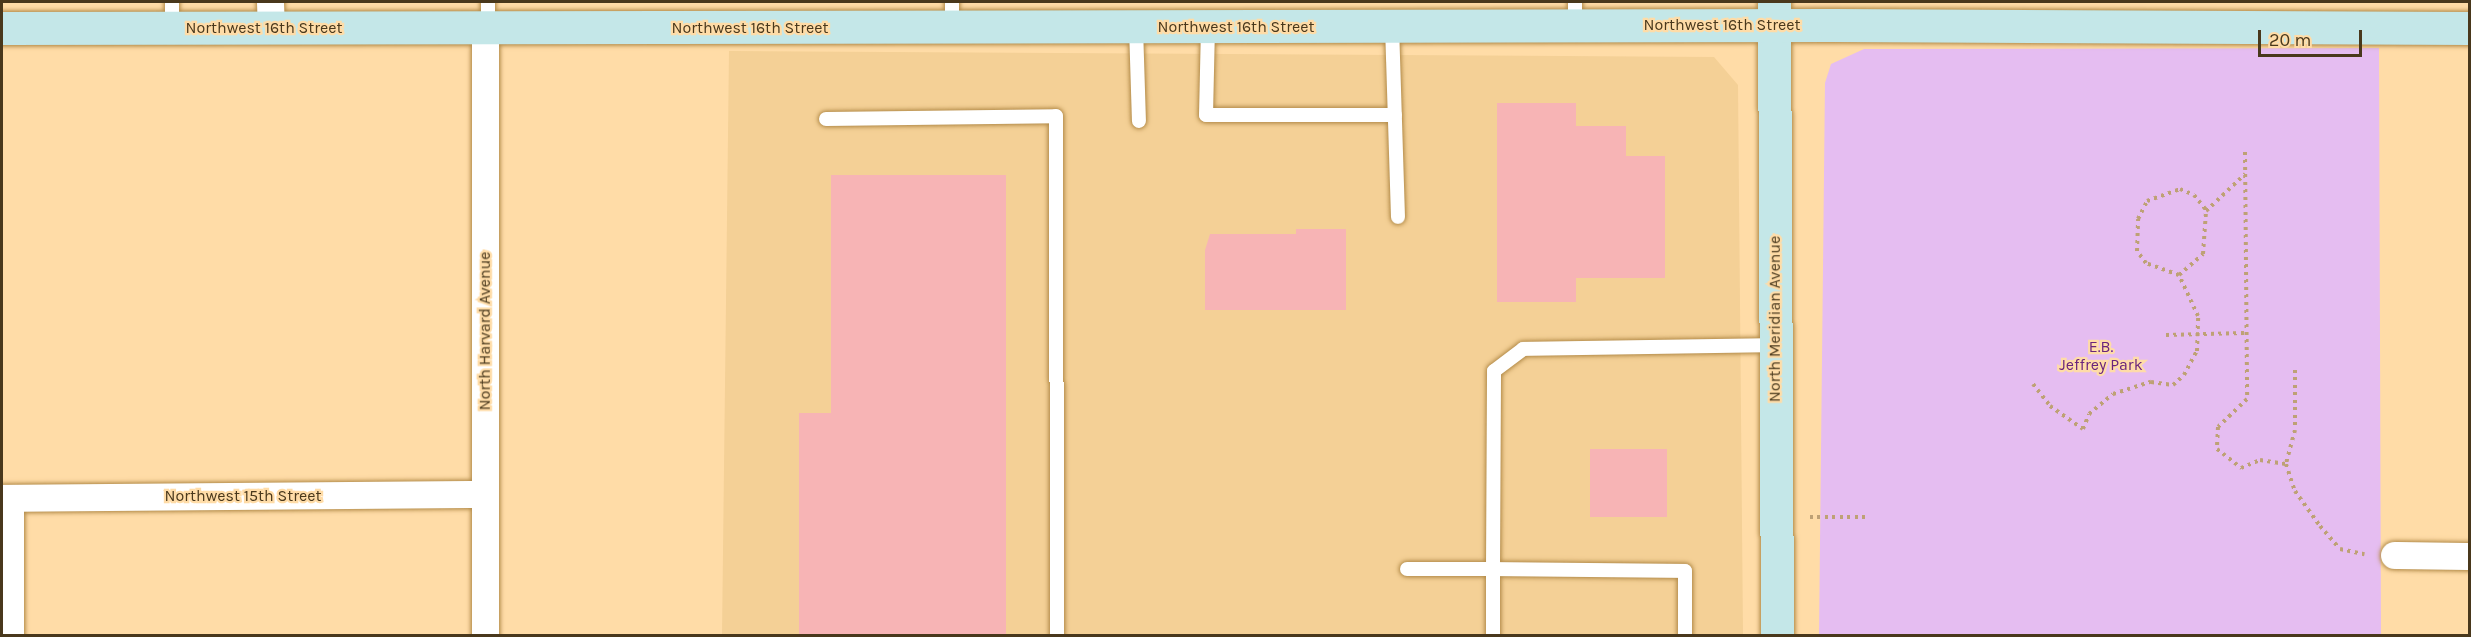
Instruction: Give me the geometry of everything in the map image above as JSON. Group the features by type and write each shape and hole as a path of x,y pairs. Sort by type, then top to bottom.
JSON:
{"street":[{"name":"Northwest 16th Street","path":"2,28 172,15 270,14 487,19 952,15 1136,27 1208,27 1392,26 1575,14 1774,13 2469,28"},
{"name":"North Meridian Avenue","path":"1774,13 1777,636"},
{"name":"North Harvard Avenue","path":"485,636 487,19"},
{"name":"Northwest 15th Street","path":"6,498 485,494"},
{"path":"6,498 10,636"},
{"path":"2394,555 2469,556"}],"lane":[{"path":"1392,26 1398,218"},
{"path":"1136,27 1139,121"},
{"path":"1208,27 1206,115 1395,115"},
{"path":"826,119 1056,116 1057,636"},
{"path":"1493,636 1494,371 1523,349 1775,345"},
{"path":"1407,569 1685,571 1685,636"}],"path":[{"path":"2245,152 2244,333 2247,399 2218,427 2217,449 2241,468 2260,460 2286,464"},
{"path":"2206,211 2245,174"},
{"path":"2033,384 2050,406 2083,429 2089,414 2113,394 2151,382 2173,385 2192,364 2198,333 2195,304 2179,275 2158,270 2141,257 2135,235 2138,219 2147,201 2180,189 2194,195 2206,211 2203,254 2179,275"},
{"path":"2166,335 2244,333"},
{"path":"2295,370 2295,430 2286,464 2295,491 2340,549 2394,555"},
{"path":"1776,516 1864,517"}],"shaded area":[{"path":"729,51 1714,57 1738,85 1743,635 722,636"}],"green space":[{"name":"E.B. Jeffrey Park","path":"2379,48 2381,635 1819,636 1825,83 1831,64 1864,49"}],"building":[{"path":"1497,103 1576,103 1576,126 1626,126 1626,156 1665,156 1665,278 1576,278 1576,302 1497,302"},
{"path":"831,175 1006,175 1006,636 799,636 799,413 831,413"},
{"path":"1296,229 1346,229 1346,310 1205,310 1205,250 1210,234 1296,234"},
{"path":"1590,449 1667,449 1667,517 1590,517"}]}
